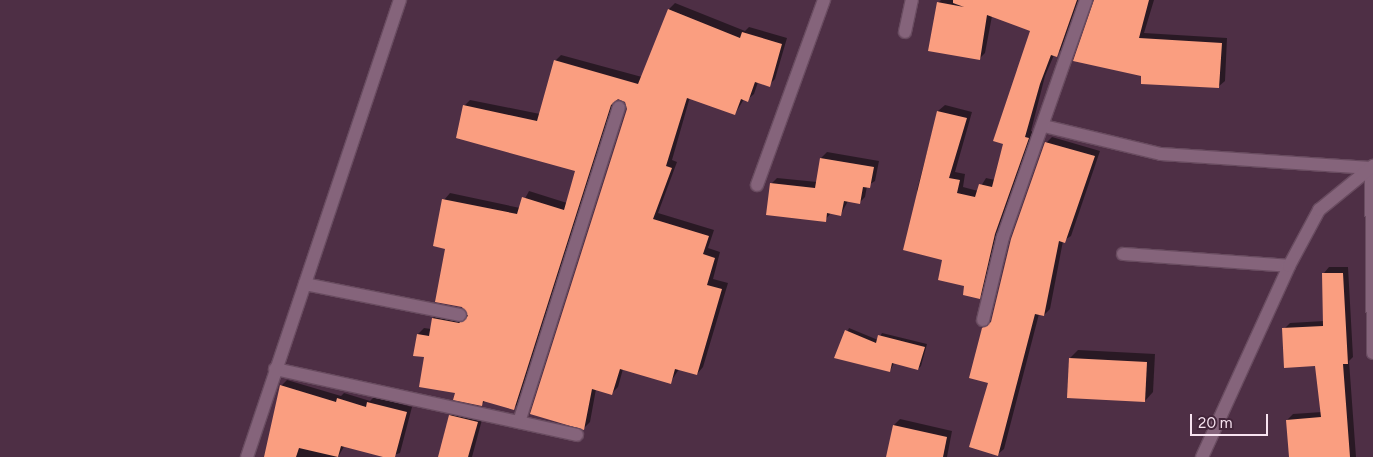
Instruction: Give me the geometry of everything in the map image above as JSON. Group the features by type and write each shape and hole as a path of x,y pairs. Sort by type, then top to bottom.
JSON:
{"street":[{"path":"246,457 274,369 305,284 400,0"},
{"path":"758,185 824,0"},
{"path":"905,32 912,0"},
{"path":"983,320 1003,237 1044,126 1086,0"},
{"path":"519,422 619,107"},
{"path":"1044,126 1161,154 1372,167"},
{"path":"1202,457 1288,266 1319,210 1372,167"},
{"path":"1372,167 1373,353"},
{"path":"1123,254 1288,266"},
{"path":"305,284 460,315"},
{"path":"274,369 576,435"}],"building":[{"path":"953,0 1077,0 1057,57 1051,55 1040,84 1025,137 1029,138 995,234 980,299 963,295 964,286 938,280 942,260 903,250 937,111 967,118 949,178 960,180 957,193 975,197 979,184 992,187 1003,144 993,141 1030,31 987,15 980,60 928,51 937,2 964,7 953,3"},
{"path":"1094,0 1149,0 1139,38 1222,43 1219,88 1141,84 1141,76 1073,61"},
{"path":"668,9 740,38 742,32 782,44 770,87 755,82 748,102 741,99 735,115 687,98 666,166 672,168 653,219 709,236 703,254 715,258 707,285 722,289 697,375 675,369 671,384 620,369 612,395 592,389 584,430 530,414 627,109 625,102 618,99 611,105 514,410 483,401 482,406 453,400 455,393 419,387 424,357 413,356 417,334 429,336 432,318 459,323 468,316 462,307 435,302 445,249 433,246 442,199 517,214 522,197 564,210 575,171 456,138 463,105 537,121 554,60 638,84"},
{"path":"1045,142 1095,156 1065,243 1059,241 1044,316 1035,314 998,456 969,447 988,383 969,378 982,328 991,322 1011,239"},
{"path":"820,158 874,167 870,188 863,187 860,204 844,201 841,216 827,213 826,222 766,215 770,183 815,188"},
{"path":"1322,273 1343,273 1348,364 1343,364 1350,457 1289,457 1286,420 1321,417 1315,366 1284,368 1282,328 1323,326"},
{"path":"845,330 876,343 878,335 925,347 918,370 892,363 890,372 834,358"},
{"path":"1069,358 1147,362 1145,402 1067,398"},
{"path":"280,385 336,402 337,398 366,407 367,402 407,412 395,457 383,457 341,446 338,457 299,448 296,457 264,457"},
{"path":"449,415 478,422 468,457 438,457"},
{"path":"893,425 947,437 943,457 886,457"}]}
